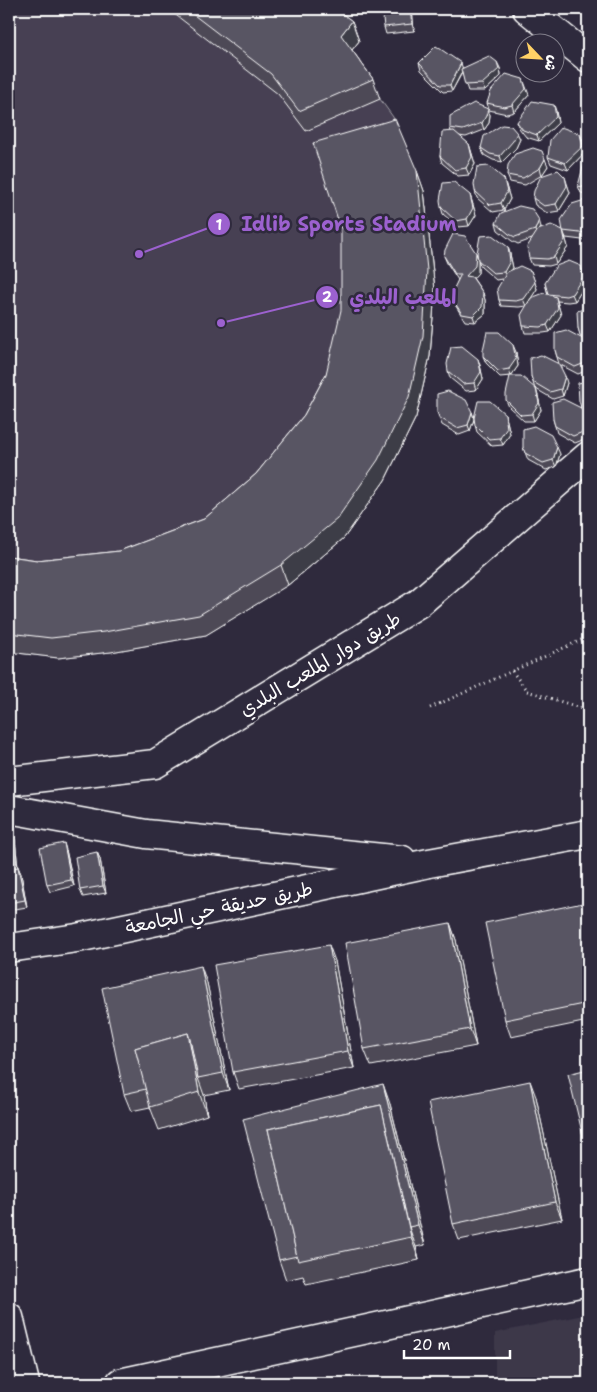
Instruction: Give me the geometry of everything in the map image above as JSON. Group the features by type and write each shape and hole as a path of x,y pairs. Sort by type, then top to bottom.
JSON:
{"street":[{"path":"527,9 588,58"},
{"name":"طريق دوار الملعب البلدي","path":"9,781 155,764 419,604 588,456"},
{"name":"طريق حديقة حي الجامعة","path":"9,809 146,834 429,862"},
{"name":"طريق حديقة حي الجامعة","path":"9,948 77,938 429,862 588,834"},
{"path":"120,1383 588,1281"},
{"path":"9,1317 25,1383"}],"path":[{"path":"430,708 588,637"},
{"path":"512,671 527,691 588,710"}],"shaded area":[{"path":"9,9 317,9 359,41 348,55 393,117 424,191 435,290 430,356 416,417 385,480 344,538 288,585 206,635 111,652 58,658 9,652"},
{"path":"588,1314 588,1383 495,1383 495,1333"}],"building":[{"path":"186,9 336,9 352,21 341,35 373,79 299,111 271,74"},
{"path":"382,9 410,9 412,24 384,27"},
{"path":"436,46 461,63 450,85 440,85 419,63"},
{"path":"489,56 497,62 499,69 482,84 465,85 461,69"},
{"path":"506,74 514,76 514,82 524,82 526,89 512,105 504,107 487,103 491,91"},
{"path":"532,101 554,105 556,117 537,135 523,130 517,122"},
{"path":"474,103 488,109 482,123 463,130 450,128 450,116"},
{"path":"395,119 417,171 427,270 423,336 409,397 378,460 337,519 281,565 199,615 104,632 51,638 9,633 9,556 37,560 119,551 204,519 256,474 304,415 326,374 341,310 341,229 313,143"},
{"path":"502,125 511,126 517,133 513,141 500,156 490,154 481,148 484,136"},
{"path":"561,127 580,134 583,146 565,163 548,157 550,140"},
{"path":"454,131 469,144 472,157 466,168 455,170 440,156 442,132"},
{"path":"533,148 542,151 545,159 540,168 523,178 507,175 508,165 515,154"},
{"path":"588,161 588,188 578,186 584,163"},
{"path":"489,166 504,179 507,192 501,203 490,205 475,191 474,184 477,167"},
{"path":"558,170 565,177 567,186 556,204 544,206 533,198 534,191 541,176"},
{"path":"454,182 470,195 473,208 467,219 456,221 441,207 440,200 443,183"},
{"path":"585,200 588,201 588,229 586,232 563,231 561,220 572,204"},
{"path":"519,206 532,209 539,220 535,230 515,237 496,223 501,213"},
{"path":"551,225 563,230 565,240 554,257 547,259 529,258 527,247 538,230"},
{"path":"453,234 465,236 476,253 475,266 466,276 472,277 483,293 482,307 473,316 462,314 451,297 461,274 455,274 444,256"},
{"path":"492,235 508,247 510,261 504,272 493,273 478,260 477,253 480,236"},
{"path":"588,242 588,260 586,260 584,249"},
{"path":"569,261 581,266 583,277 572,294 566,296 548,294 545,283 556,266"},
{"path":"520,266 531,271 535,282 523,299 516,301 499,300 497,289 507,272"},
{"path":"544,293 556,297 558,308 547,325 541,327 523,326 521,315 531,298"},
{"path":"588,308 588,340 580,335 577,311"},
{"path":"566,330 583,339 588,350 585,363 575,367 557,357 555,350 555,333"},
{"path":"487,332 499,332 513,345 516,359 509,369 498,371 483,356"},
{"path":"462,346 478,359 481,372 474,383 463,384 448,371 447,364 451,347"},
{"path":"541,355 559,364 565,376 561,389 550,392 533,382 530,358"},
{"path":"510,376 521,376 536,389 539,403 532,414 521,415 506,400"},
{"path":"588,381 588,412 581,407 578,383"},
{"path":"448,391 466,400 472,412 468,425 457,428 440,418 437,412 437,394"},
{"path":"563,399 581,408 587,420 583,432 573,436 555,426 552,402"},
{"path":"478,401 490,401 505,414 507,428 500,438 489,439 475,425 474,418"},
{"path":"534,426 551,435 557,447 553,460 543,463 525,453 523,429"},
{"path":"12,833 16,861 9,862 9,834"},
{"path":"64,843 71,880 47,885 40,848"},
{"path":"97,852 103,886 80,890 75,857"},
{"path":"18,867 25,900 9,903 9,869"},
{"path":"583,903 588,929 588,1003 505,1020 485,923"},
{"path":"450,923 470,1029 364,1049 345,943"},
{"path":"329,945 348,1051 233,1072 214,965"},
{"path":"201,966 223,1073 198,1078 188,1033 135,1048 146,1089 124,1094 102,988"},
{"path":"188,1033 199,1092 150,1107 135,1048"},
{"path":"588,1069 588,1157 568,1074"},
{"path":"530,1081 555,1202 453,1224 428,1102"},
{"path":"383,1084 418,1225 409,1227 381,1105 268,1129 297,1256 279,1260 243,1119"},
{"path":"381,1105 411,1237 298,1261 268,1129"}],"place":[{"name":"Idlib Sports Stadium","path":"139,254"},
{"name":"الملعب البلدي","path":"221,323"}]}
